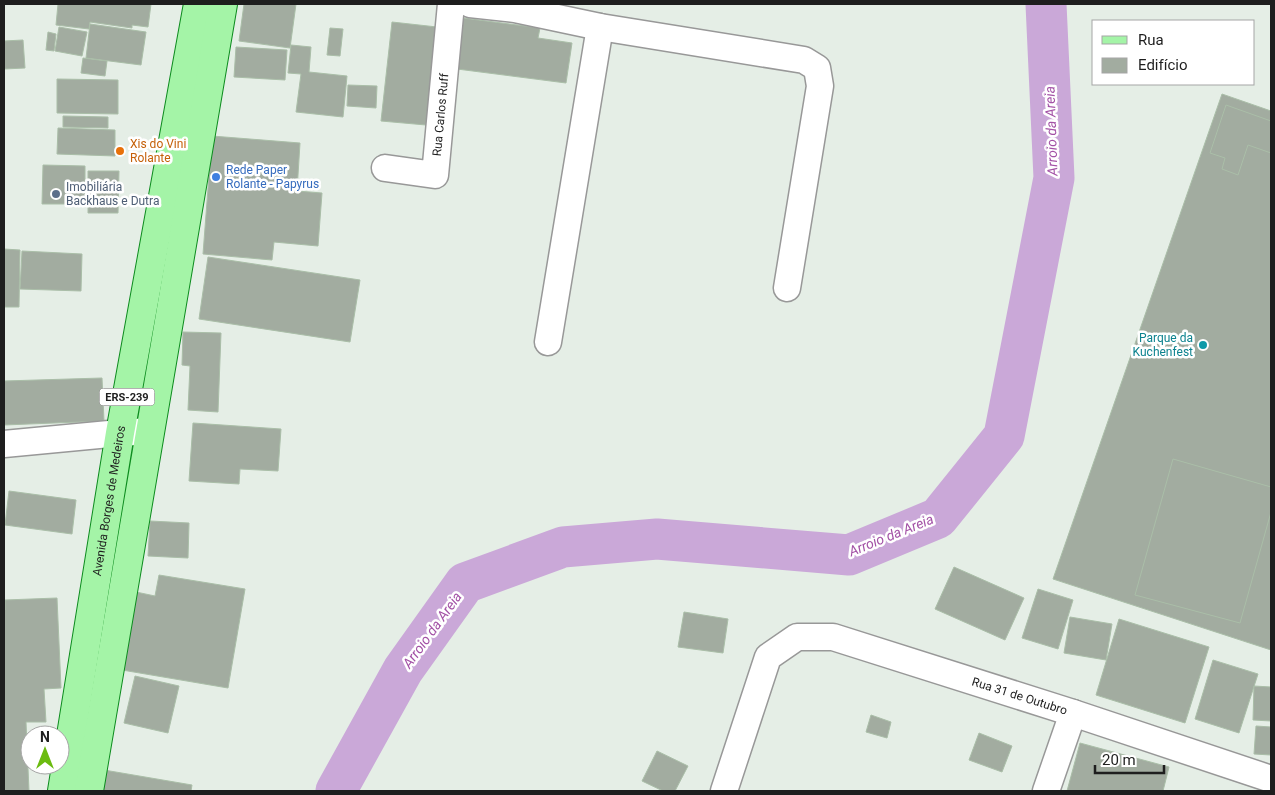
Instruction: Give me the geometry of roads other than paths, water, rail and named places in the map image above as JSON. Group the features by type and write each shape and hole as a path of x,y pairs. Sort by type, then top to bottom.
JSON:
{"main road":[{"name":"Avenida Borges de Medeiros","path":"89,791 150,432 198,76 198,4"},
{"name":"Avenida Borges de Medeiros","path":"62,791 120,433 198,76 223,4"}],"street":[{"name":"Rua Carlos Ruff","path":"385,168 434,175 451,4"},
{"path":"470,4 515,9 600,26 804,60 817,68 820,86 786,288"},
{"path":"548,342 600,26"},
{"path":"4,444 150,432"},
{"name":"Rua 31 de Outubro","path":"724,791 768,657 797,637 833,637 1073,713 1271,779"},
{"path":"1046,791 1073,713"}],"waterway":[{"name":"Arroio da Areia","path":"336,791 403,670 465,583 563,547 657,539 849,555 938,518 1004,436 1054,178 1046,4"}],"place":[{"name":"Xis do Vini Rolante","path":"120,151"},
{"name":"Rede Paper Rolante - Papyrus","path":"216,177"},
{"name":"Imobiliária Backhaus e Dutra","path":"56,194"},
{"name":"Parque da Kuchenfest","path":"1203,345"}]}
